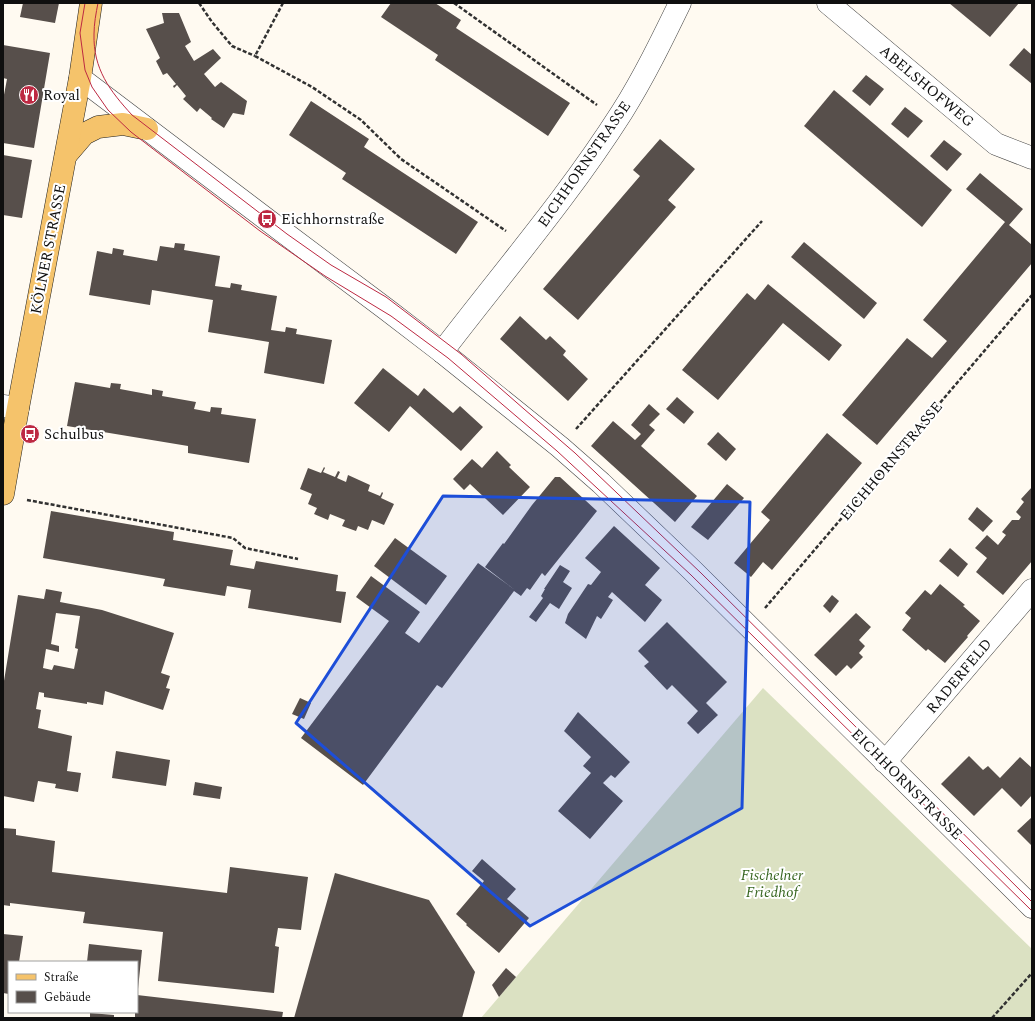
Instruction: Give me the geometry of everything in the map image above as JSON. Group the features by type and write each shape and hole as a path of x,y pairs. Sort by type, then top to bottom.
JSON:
{"main road":[{"name":"KÖLNER STRASSE","path":"3,494 10,407 65,156 80,78 91,3"},
{"path":"65,156 84,134 98,127 122,124 147,129"}],"street":[{"name":"EICHHORNSTRASSE","path":"442,352 527,245 573,184 617,119 653,58 680,3"},
{"name":"ABELSHOFWEG","path":"828,3 996,144 1032,158"},
{"name":"EICHHORNSTRASSE","path":"80,78 442,352 560,447 607,489 749,626 1032,907"},
{"name":"RADERFELD","path":"885,762 1032,590"}],"path":[{"path":"199,3 212,22 232,46 255,56 312,87 361,120 401,159 527,245"},
{"path":"255,56 283,3"},
{"path":"454,3 617,119"},
{"path":"560,447 762,221"},
{"name":"EICHHORNSTRASSE","path":"749,626 1032,295"},
{"path":"26,500 233,538 245,548 298,559"},
{"path":"992,1018 1032,973"}],"highlighted area":[{"path":"443,496 750,502 742,808 530,926 296,723"}],"green space":[{"name":"Fischelner Friedhof","path":"763,688 1032,949 1032,1018 481,1018"}],"building":[{"path":"23,3 59,3 55,23 20,17"},
{"path":"391,3 435,3 461,20 456,28 570,103 548,136 435,60 438,55 381,17"},
{"path":"949,3 1019,3 990,37"},
{"path":"162,13 179,13 191,42 185,46 194,61 213,49 221,58 204,74 215,87 221,82 247,101 244,115 233,113 224,128 211,119 212,118 200,108 197,112 183,99 186,96 177,85 174,88 173,86 176,84 167,73 163,75 156,61 160,58 146,29 164,23"},
{"path":"3,45 50,53 34,148 3,143 3,100 7,79 3,78"},
{"path":"1024,48 1032,55 1032,84 1009,65"},
{"path":"866,75 884,89 870,106 852,91"},
{"path":"834,90 952,190 922,227 804,126"},
{"path":"311,101 369,139 364,147 478,222 456,254 342,179 346,173 289,135"},
{"path":"905,107 923,121 908,138 891,124"},
{"path":"660,139 695,169 668,200 676,207 578,320 543,289 640,176 633,170"},
{"path":"944,140 962,154 947,171 930,156"},
{"path":"3,155 32,160 22,218 3,215"},
{"path":"980,173 1023,209 1009,225 1032,245 1032,263 877,445 842,415 907,338 932,358 947,341 923,320 1005,222 966,189"},
{"path":"804,242 877,303 864,319 791,257"},
{"path":"175,243 185,244 184,250 220,256 215,286 230,288 231,283 242,285 241,290 277,296 271,330 285,332 286,327 297,329 296,334 332,340 324,384 264,373 269,342 208,332 213,300 152,290 150,305 89,295 97,251 112,254 113,248 124,250 123,255 157,261 160,246 174,248"},
{"path":"768,284 842,345 829,361 783,323 718,400 682,370 747,293 755,300"},
{"path":"520,316 546,340 550,336 566,351 563,355 588,379 568,401 500,339"},
{"path":"383,368 418,396 424,388 453,413 460,406 483,427 461,451 410,406 389,432 354,403"},
{"path":"75,382 110,388 111,383 121,384 120,389 152,395 152,389 163,391 162,396 196,402 194,409 210,412 211,407 222,408 221,414 256,419 249,463 188,453 188,446 67,426"},
{"path":"677,397 694,412 684,424 666,409"},
{"path":"649,404 660,414 649,425 655,430 641,446 697,496 675,522 591,446 613,421 635,440 641,434 631,425"},
{"path":"718,432 736,449 726,461 707,444"},
{"path":"827,433 862,463 772,570 763,562 751,577 734,563 770,520 761,512"},
{"path":"497,451 511,465 509,467 530,487 503,515 470,484 464,490 453,479 472,459 482,468"},
{"path":"324,467 323,472 335,477 338,471 340,472 337,478 346,482 348,475 370,485 368,491 380,496 382,492 381,498 394,504 384,525 372,520 368,530 358,526 356,531 342,526 345,520 330,514 328,520 314,514 317,508 308,504 312,494 300,489 308,468 321,473"},
{"path":"555,477 560,477 597,511 545,576 542,573 530,590 527,588 521,596 514,591 442,688 437,685 363,785 301,738 389,621 356,597 371,576 420,612 405,633 419,643 478,563 515,590 485,567"},
{"path":"727,484 744,498 708,540 691,527"},
{"path":"1032,487 1032,561 1003,595 976,572 987,558 975,548 987,535 998,545 1006,535 1002,532 1012,520 1019,520 1021,517 1016,512 1024,502 1021,499"},
{"path":"977,507 993,521 983,532 968,519"},
{"path":"51,511 174,532 173,540 233,550 230,565 254,569 256,561 338,575 336,591 346,592 341,623 248,608 251,590 227,586 225,596 163,586 165,579 43,558"},
{"path":"614,526 660,568 645,585 662,600 645,622 612,592 608,597 613,600 601,619 597,616 586,639 565,623 568,614 588,584 591,585 601,572 585,558"},
{"path":"395,538 447,576 426,605 374,566"},
{"path":"950,548 968,564 958,577 939,561"},
{"path":"560,565 570,571 563,582 572,588 559,609 550,603 536,622 529,617 543,598 541,596 544,589"},
{"path":"940,584 965,605 963,606 980,621 945,663 928,649 926,651 902,630 911,618 905,613 925,590 931,595"},
{"path":"46,589 62,592 60,602 102,610 174,633 161,673 170,676 166,688 170,689 163,710 105,691 103,705 44,697 44,693 39,692 36,709 41,710 38,728 72,736 67,771 81,773 78,792 55,788 56,784 38,781 34,802 3,796 3,687 18,595 44,599","holes":["56,613 80,616 75,648 78,649 74,669 54,665 52,670 43,668 46,649 59,652 59,646 51,644"]},
{"path":"832,595 839,601 830,613 823,606"},
{"path":"856,613 871,627 859,640 865,646 859,653 863,657 851,669 847,665 836,676 814,655"},
{"path":"667,622 727,682 706,703 718,715 698,734 687,723 698,711 672,685 667,690 644,666 649,662 638,651"},
{"path":"300,698 311,703 304,719 292,714"},
{"path":"578,712 630,762 615,778 611,775 603,783 623,801 590,839 558,811 591,773 583,766 591,757 564,731"},
{"path":"116,751 170,760 166,786 112,778"},
{"path":"969,756 983,770 988,766 1000,778 1020,757 1032,768 1032,795 1021,807 1002,788 974,816 941,784"},
{"path":"195,782 222,787 220,799 193,795"},
{"path":"1032,817 1032,846 1017,831"},
{"path":"3,828 16,829 16,835 55,841 52,872 227,893 230,867 308,877 301,930 278,928 275,946 279,947 274,993 158,981 163,932 83,923 85,912 10,903 10,906 3,905"},
{"path":"482,859 516,889 507,899 529,918 499,953 466,925 467,924 456,914 484,881 472,871"},
{"path":"335,873 429,900 475,972 462,1018 294,1018"},
{"path":"3,934 23,936 19,961 8,961 8,994 3,993"},
{"path":"89,944 142,950 138,989 138,961 87,961"},
{"path":"506,968 516,977 499,997 492,985"},
{"path":"138,995 283,1012 282,1018 135,1018 135,1013 138,1013"},
{"path":"90,1013 114,1015 114,1018 90,1018"}],"tram line":[{"path":"85,3 80,33 85,70 92,87 108,110 131,132 260,231 325,276 391,316 448,358 557,451 691,575 1032,911"},
{"path":"98,3 94,30 94,47 96,58 104,79 132,115 287,234 331,265 386,297 461,354 575,453 701,573 1032,902"}],"place":[{"name":"Royal","path":"29,95"},
{"name":"Eichhornstraße","path":"267,219"},
{"name":"Schulbus","path":"30,434"}]}
